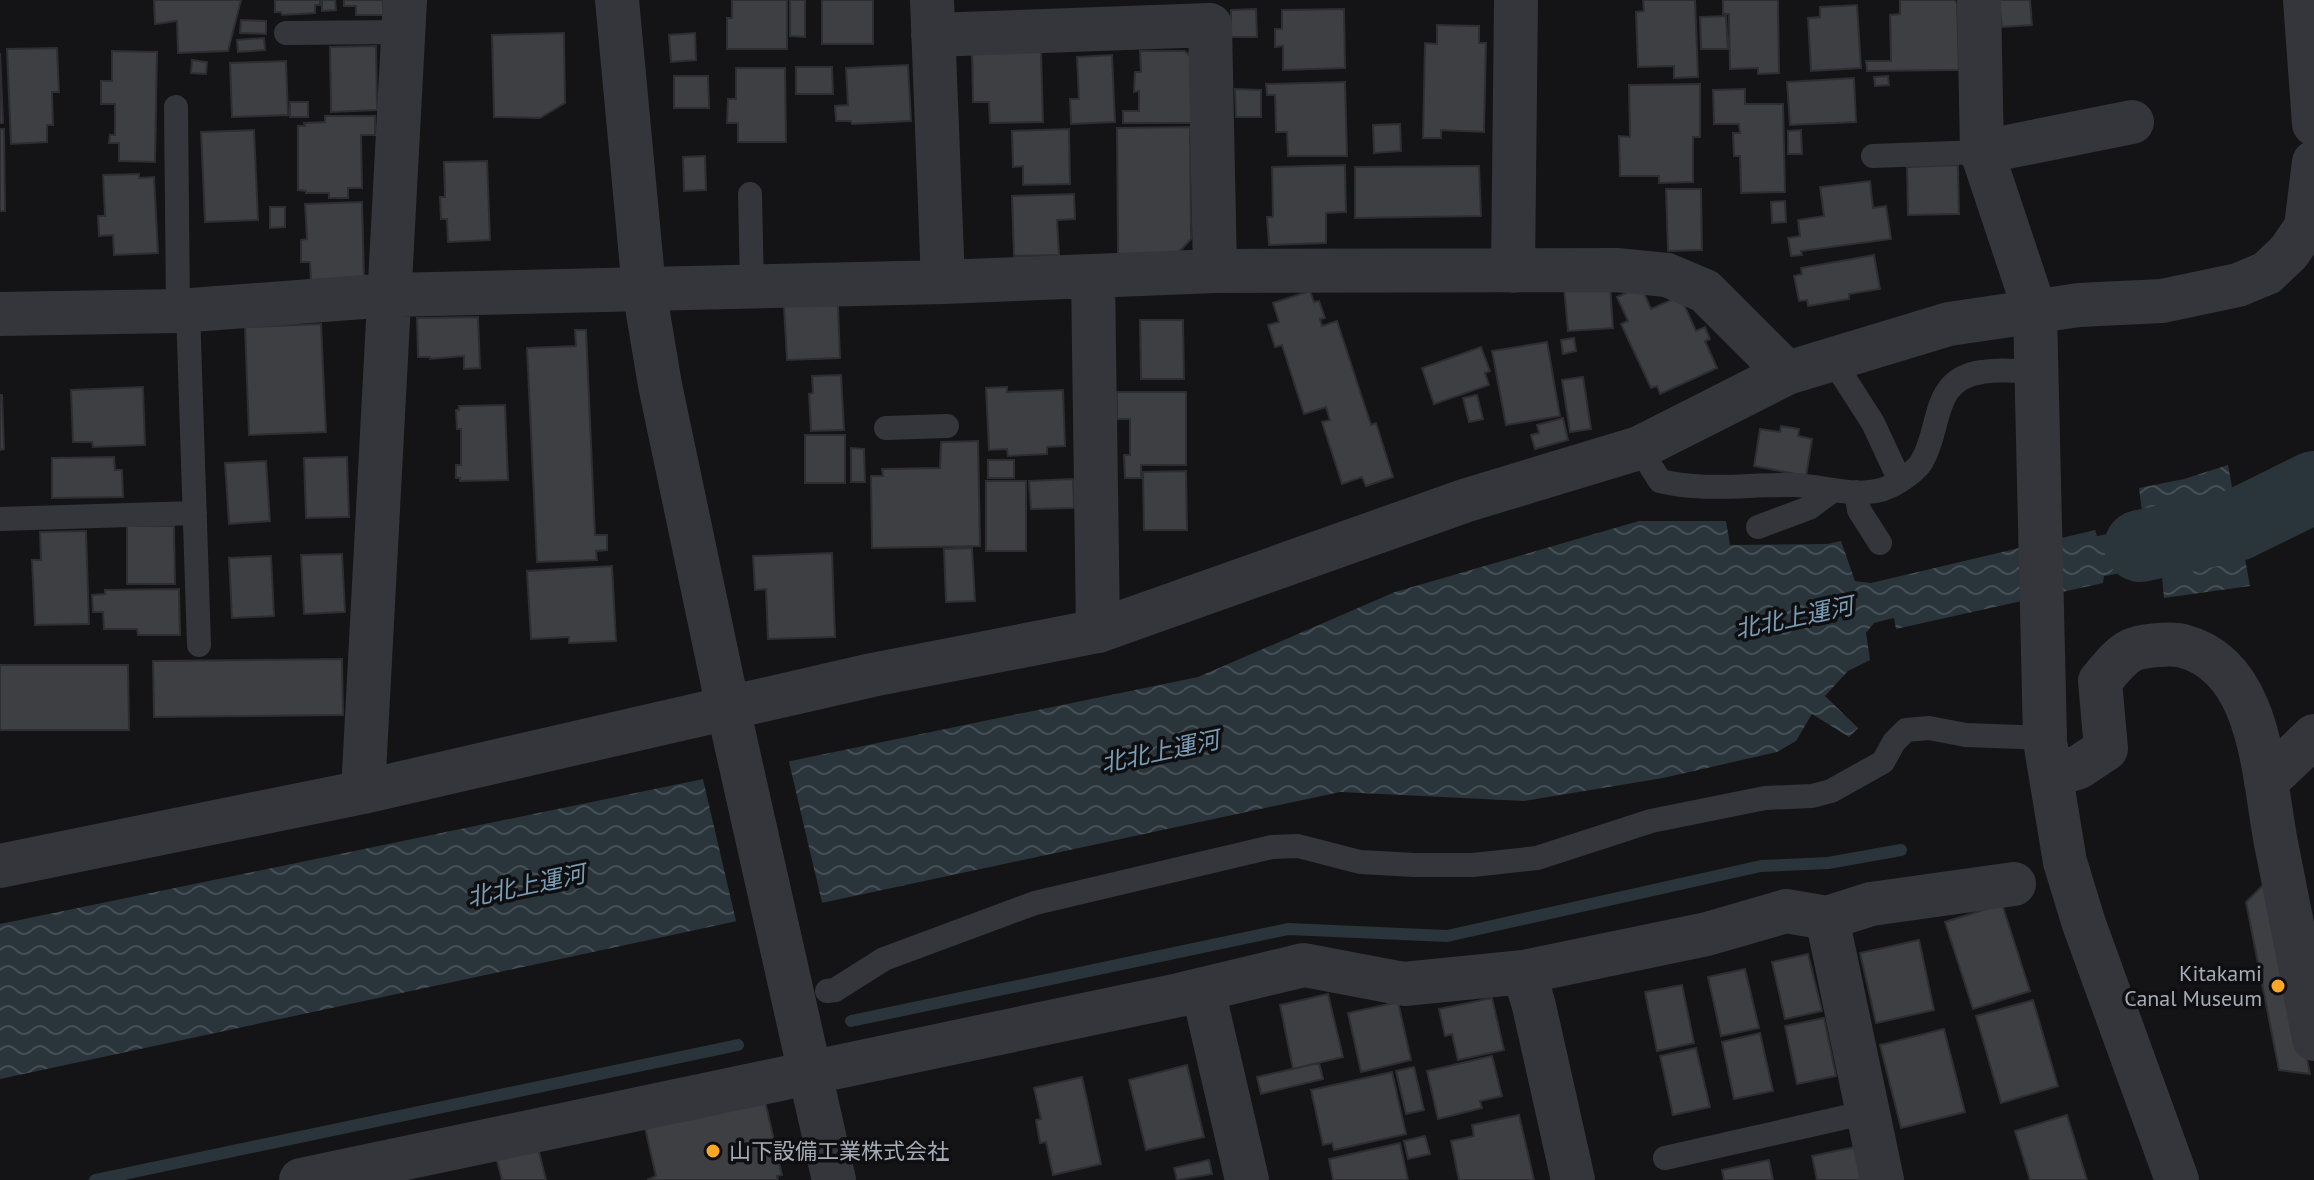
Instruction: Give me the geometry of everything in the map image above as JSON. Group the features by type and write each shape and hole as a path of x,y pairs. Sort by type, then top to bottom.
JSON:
{"street":[{"path":"617,0 644,289 660,385 834,1180"},
{"path":"1513,271 1516,0"},
{"path":"1979,0 1982,152 2035,311 2048,757 2065,862 2177,1180"},
{"path":"2305,0 2314,124"},
{"path":"363,792 404,16"},
{"path":"943,282 932,17 1210,25 1215,271"},
{"path":"1982,152 2132,122"},
{"path":"0,866 363,792 733,729 872,675 1098,631 1467,500 1639,448 1787,373 1949,324 2079,305 2162,301 2238,285 2267,273 2289,252 2306,227 2314,162"},
{"path":"0,314 183,310 390,295 943,282 1215,271 1616,270 1667,275 1705,291 1787,373"},
{"path":"1093,276 1098,631"},
{"path":"2048,757 2079,767 2106,749 2100,681 2130,651 2172,643 2200,651 2222,666 2242,692 2260,748 2314,1039"},
{"path":"2266,782 2314,736"},
{"path":"301,1180 430,1167 808,1072 1203,990 1304,965 1404,984 1524,972 1707,934 1786,911 1827,918 1871,904 2014,884"},
{"path":"1827,918 1882,1180"},
{"path":"1524,972 1573,1180"},
{"path":"1203,990 1247,1180"}],"lane":[{"path":"286,33 404,16"},
{"path":"176,107 199,645"},
{"path":"1873,156 1982,152"},
{"path":"750,194 752,287"},
{"path":"1832,359 1873,423 1900,481"},
{"path":"1639,448 1660,481 1689,488 1796,485 1844,492 1884,490 1921,464 1938,407 1946,391 1960,379 1978,372 2036,373"},
{"path":"886,428 947,426"},
{"path":"1758,527 1844,492"},
{"path":"1844,492 1880,543"},
{"path":"0,519 195,513"},
{"path":"827,991 835,990 884,959 1035,903 1272,847 1298,846 1360,862 1415,865 1473,865 1537,858 1651,821 1765,798 1812,796 1831,791 1883,762 1894,742 1906,730 1929,728 1966,735 2048,757"},
{"path":"1665,1158 1868,1112"}],"water":[{"path":"2228,465 2250,586 2164,598 2162,576 2152,568 2104,576 2103,583 1896,629 1894,618 1874,623 1866,633 1870,660 1848,671 1825,696 1858,728 1849,737 1812,714 1796,741 1777,752 1663,778 1524,801 1340,792 0,1079 0,924 1198,677 1395,592 1639,521 1726,521 1730,545 1827,544 1841,541 1855,581 1871,583 2095,530 2097,536 2144,528 2139,488 2184,479"}],"pier":[{"path":"788,758 823,907 737,925 702,775"}],"building":[{"path":"154,0 241,0 228,51 178,53 177,21 155,24"},
{"path":"275,0 320,0 320,5 315,5 315,13 282,15 275,12"},
{"path":"322,0 335,0 336,10 322,11"},
{"path":"344,0 383,0 383,15 356,15 356,6 344,6"},
{"path":"732,0 787,0 787,49 727,49 727,18 732,18"},
{"path":"790,0 805,0 805,37 790,36"},
{"path":"822,0 873,0 873,44 822,44"},
{"path":"1643,0 1695,0 1698,77 1674,78 1674,66 1638,67 1636,12 1644,11"},
{"path":"1723,0 1778,0 1779,73 1758,74 1758,68 1730,69 1729,14 1723,14"},
{"path":"1900,0 1954,0 1957,3 1959,70 1867,71 1866,61 1891,61 1890,15 1900,14"},
{"path":"1999,0 2030,0 2032,25 2002,27"},
{"path":"1857,5 1861,68 1811,71 1808,18 1820,17 1820,7"},
{"path":"1256,9 1257,37 1231,37 1231,10"},
{"path":"1344,9 1345,68 1283,70 1283,46 1275,47 1275,29 1282,29 1282,10"},
{"path":"1726,16 1728,49 1701,49 1700,17"},
{"path":"241,20 266,21 266,34 240,33"},
{"path":"1437,25 1479,26 1479,43 1486,43 1484,132 1441,130 1441,138 1423,138 1425,43 1437,44"},
{"path":"564,33 565,103 540,118 494,117 492,35"},
{"path":"695,33 696,60 671,62 669,35"},
{"path":"264,38 265,50 238,52 237,40"},
{"path":"376,46 377,110 331,112 330,47"},
{"path":"57,48 59,92 52,92 53,125 47,125 47,142 11,144 7,49"},
{"path":"112,51 157,52 155,162 119,161 119,143 109,143 110,135 115,135 115,104 101,104 101,81 112,81"},
{"path":"1041,51 1043,122 990,123 989,102 973,102 972,52"},
{"path":"1140,51 1185,51 1191,57 1191,123 1123,123 1123,111 1139,111 1139,91 1134,92 1135,72 1141,72"},
{"path":"0,53 3,123 0,123"},
{"path":"1112,55 1115,122 1071,124 1070,99 1079,99 1077,57"},
{"path":"192,60 207,62 206,74 191,73"},
{"path":"286,61 288,115 232,117 230,63"},
{"path":"908,65 911,121 852,124 851,121 836,121 835,106 848,105 846,68"},
{"path":"796,67 832,67 833,94 796,94"},
{"path":"736,68 785,68 786,142 738,142 738,123 727,123 728,99 736,99"},
{"path":"674,76 708,76 709,108 674,108"},
{"path":"1888,76 1889,85 1875,86 1874,77"},
{"path":"1854,78 1856,122 1790,125 1787,82"},
{"path":"1345,82 1347,156 1288,156 1287,132 1276,132 1275,95 1267,95 1266,84"},
{"path":"1700,84 1700,137 1693,137 1693,182 1659,183 1659,176 1620,176 1619,136 1630,137 1629,85"},
{"path":"1235,89 1261,90 1261,117 1236,117"},
{"path":"1745,89 1745,104 1783,104 1785,192 1741,193 1740,156 1734,156 1733,133 1740,133 1739,124 1714,124 1713,90"},
{"path":"290,102 308,102 308,117 290,117"},
{"path":"325,116 375,116 375,135 361,135 362,188 348,188 348,198 329,198 329,193 298,190 298,126 325,122"},
{"path":"1400,124 1401,151 1374,153 1373,125"},
{"path":"1190,127 1191,239 1177,254 1118,254 1117,128"},
{"path":"0,129 4,129 5,211 0,211"},
{"path":"1069,129 1070,184 1023,185 1023,166 1013,167 1012,131"},
{"path":"254,130 258,220 205,222 201,132"},
{"path":"1801,130 1802,154 1788,154 1788,131"},
{"path":"705,156 706,190 684,191 683,157"},
{"path":"487,161 490,240 448,242 447,219 441,219 440,197 445,197 444,162"},
{"path":"1345,165 1346,212 1326,213 1326,243 1269,245 1267,217 1273,217 1272,167"},
{"path":"1958,165 1959,214 1908,215 1907,167"},
{"path":"1479,166 1481,216 1355,218 1355,167"},
{"path":"139,174 139,178 154,177 158,253 114,255 113,235 99,236 98,216 105,216 103,175"},
{"path":"1870,181 1873,208 1886,206 1891,239 1801,251 1802,255 1791,256 1788,238 1800,236 1798,220 1824,216 1820,187"},
{"path":"1666,189 1701,189 1702,250 1668,251"},
{"path":"1074,194 1075,219 1057,220 1059,255 1014,256 1012,196"},
{"path":"1785,201 1786,222 1772,223 1771,202"},
{"path":"362,202 364,279 311,281 310,262 301,262 301,240 307,239 305,204"},
{"path":"270,207 285,207 285,227 270,228"},
{"path":"1874,255 1880,289 1849,294 1849,299 1808,306 1807,300 1799,301 1794,276 1802,274 1801,268"},
{"path":"1610,285 1613,328 1568,331 1564,288"},
{"path":"1641,286 1651,309 1680,296 1696,331 1705,327 1710,339 1705,341 1717,368 1660,394 1657,386 1651,388 1621,324 1628,321 1617,297"},
{"path":"1310,291 1314,302 1319,301 1325,318 1320,319 1322,326 1337,321 1371,425 1376,423 1393,477 1366,486 1362,477 1342,484 1322,422 1330,420 1326,407 1304,414 1282,345 1275,347 1268,325 1279,322 1273,303"},
{"path":"838,305 840,358 787,360 784,306"},
{"path":"478,317 480,368 464,369 464,356 418,357 417,318"},
{"path":"1140,320 1183,320 1184,379 1141,379"},
{"path":"321,324 326,432 249,435 245,327"},
{"path":"575,330 586,330 595,535 607,535 607,550 596,551 597,560 537,562 527,348 576,346"},
{"path":"1574,338 1576,351 1563,354 1561,340"},
{"path":"1547,342 1560,416 1506,425 1492,351"},
{"path":"1481,347 1490,371 1485,373 1489,385 1434,404 1422,368"},
{"path":"841,375 844,430 811,431 809,394 813,393 812,376"},
{"path":"1583,377 1591,429 1570,432 1562,380"},
{"path":"143,387 145,445 93,447 92,442 73,442 71,390"},
{"path":"1007,387 1007,392 1063,390 1065,446 1047,447 1047,454 1008,456 1007,449 989,450 986,388"},
{"path":"1117,392 1186,392 1186,465 1141,465 1141,478 1125,478 1124,455 1130,455 1130,419 1117,419"},
{"path":"0,395 4,449 0,450"},
{"path":"1477,395 1483,419 1469,422 1463,398"},
{"path":"505,405 508,480 460,481 456,478 456,465 461,465 461,429 457,429 456,410 459,406"},
{"path":"1563,418 1568,440 1535,449 1531,435 1539,433 1537,425"},
{"path":"1781,426 1799,429 1798,436 1812,439 1806,476 1754,466 1760,429 1780,432"},
{"path":"805,435 845,435 845,483 805,483"},
{"path":"978,441 980,546 872,548 871,476 883,476 882,469 940,468 941,442"},
{"path":"851,448 864,449 865,482 851,482"},
{"path":"114,457 115,470 122,470 123,497 52,498 52,458"},
{"path":"347,457 349,517 306,518 304,458"},
{"path":"988,460 1014,460 1014,478 988,478"},
{"path":"266,461 270,521 229,524 225,463"},
{"path":"1186,471 1187,530 1144,530 1143,472"},
{"path":"1073,479 1074,508 1031,509 1029,481"},
{"path":"986,481 1026,481 1026,551 986,551"},
{"path":"127,526 174,526 175,584 127,584"},
{"path":"86,531 89,624 35,625 32,560 41,560 40,532"},
{"path":"972,548 975,601 946,602 944,549"},
{"path":"832,553 835,637 768,639 766,589 755,590 753,556"},
{"path":"342,554 345,612 304,614 301,555"},
{"path":"271,556 274,616 232,618 229,558"},
{"path":"612,566 616,641 569,643 569,637 531,639 527,571"},
{"path":"179,589 180,635 138,635 137,629 104,629 103,612 93,612 92,595 105,594 105,590"},
{"path":"342,659 343,715 154,717 153,661"},
{"path":"0,665 128,665 129,730 0,730"},
{"name":"Kitakami Canal Museum","path":"2271,877 2310,1074 2279,1070 2246,902"},
{"path":"2002,904 2030,991 1973,1009 1945,922"},
{"path":"1919,940 1934,1010 1876,1023 1860,953"},
{"path":"1808,954 1822,1011 1785,1019 1772,962"},
{"path":"1745,969 1759,1028 1721,1036 1708,977"},
{"path":"1682,985 1694,1043 1657,1051 1645,992"},
{"path":"1328,994 1343,1057 1293,1069 1280,1005"},
{"path":"1492,998 1504,1050 1458,1060 1452,1034 1445,1036 1439,1009"},
{"path":"2033,1000 2058,1086 2001,1103 1976,1016"},
{"path":"1398,1002 1411,1060 1361,1072 1348,1013"},
{"path":"1824,1018 1836,1076 1797,1084 1785,1026"},
{"path":"1944,1029 1965,1112 1901,1128 1880,1045"},
{"path":"1760,1033 1773,1091 1734,1099 1722,1042"},
{"path":"1696,1048 1710,1107 1673,1115 1660,1056"},
{"path":"1492,1056 1502,1096 1480,1101 1482,1108 1438,1119 1427,1071"},
{"path":"1319,1063 1323,1079 1261,1094 1257,1077"},
{"path":"1187,1065 1204,1137 1146,1150 1129,1080"},
{"path":"1414,1067 1424,1110 1406,1114 1396,1071"},
{"path":"1392,1072 1406,1134 1334,1150 1332,1143 1323,1145 1311,1090"},
{"path":"1082,1077 1101,1164 1053,1175 1046,1142 1040,1143 1036,1120 1041,1119 1034,1088"},
{"name":"山下設備工業株式会社","path":"765,1101 782,1175 777,1176 778,1180 647,1180 656,1176 645,1128"},
{"path":"1519,1115 1534,1180 1459,1180 1451,1141 1474,1136 1472,1125"},
{"path":"2067,1115 2087,1180 2030,1180 2015,1131"},
{"path":"1425,1136 1430,1154 1408,1159 1404,1141"},
{"path":"1400,1143 1408,1180 1333,1180 1329,1159"},
{"path":"1855,1147 1861,1180 1817,1180 1812,1156"},
{"path":"538,1148 546,1180 502,1180 496,1157"},
{"path":"1209,1160 1212,1174 1177,1180 1174,1168"},
{"path":"1769,1160 1773,1180 1724,1180 1722,1170"}],"waterway":[{"name":"北北上運河","path":"2140,546 2237,525 2314,487"},
{"path":"851,1021 1288,929 1447,936 1761,866 1828,863 1901,850"},
{"path":"95,1180 738,1045"}],"place":[{"name":"Kitakami Canal Museum","path":"2278,986"},
{"name":"山下設備工業株式会社","path":"713,1151"}]}
